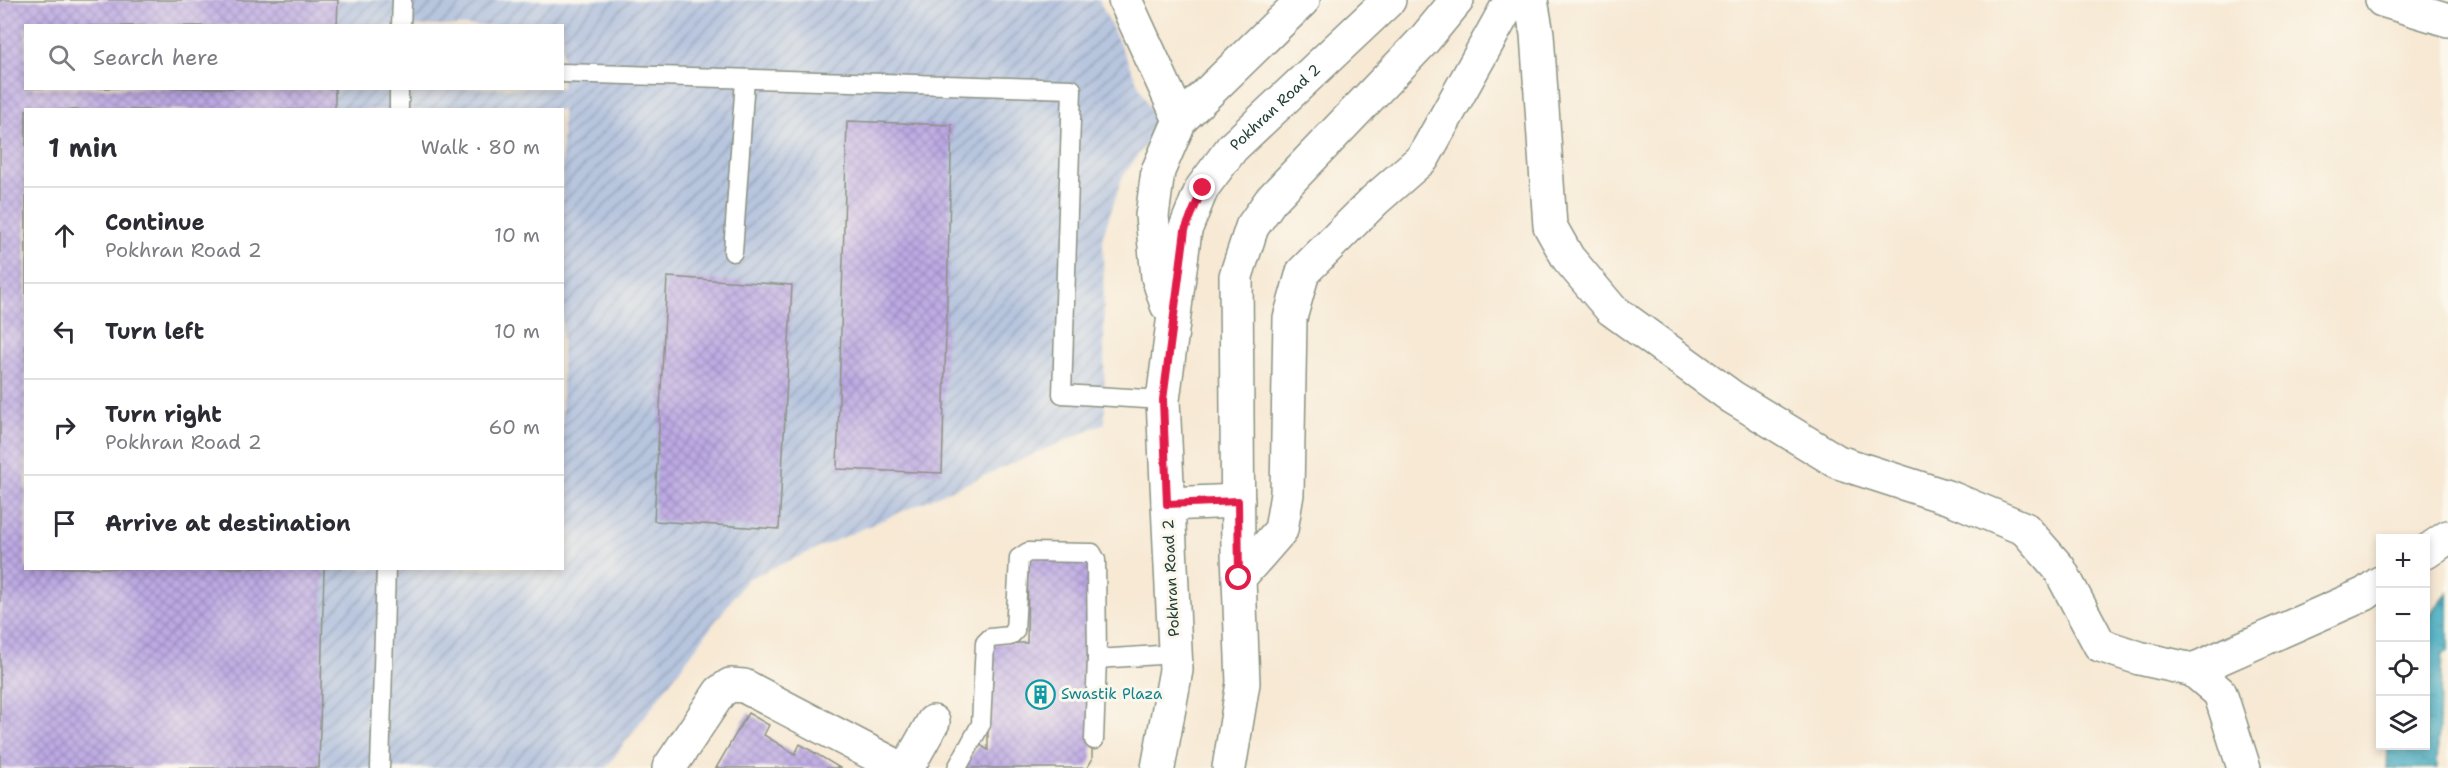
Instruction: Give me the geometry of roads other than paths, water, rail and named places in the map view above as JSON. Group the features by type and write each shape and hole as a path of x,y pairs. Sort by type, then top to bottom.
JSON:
{"main road":[{"path":"1125,0 1180,120"},
{"path":"1172,322 1158,277 1152,216 1158,171 1180,120 1208,90 1303,0"},
{"name":"Pokhran Road 2","path":"1158,768 1176,669 1163,400 1185,230 1203,188 1232,148 1389,0"},
{"path":"1229,768 1243,683 1239,578 1236,276 1252,227 1271,200 1424,40 1457,0"},
{"path":"1239,578 1281,530 1287,494 1290,318 1304,272 1375,200 1423,158 1447,119 1510,0"},
{"path":"1531,0 1537,34 1550,226 1568,258 1611,309 1732,397 1838,462 1953,499 2025,529 2059,568 2100,645 2139,658 2193,670 2220,693 2244,768"},
{"path":"2382,0 2448,20"},
{"path":"1167,504 1238,501"},
{"path":"2430,549 2448,537"},
{"path":"2193,670 2365,594 2376,587"},
{"path":"669,768 720,692 730,685 744,686 900,768"},
{"path":"907,768 933,722"}],"lane":[{"path":"401,24 402,0"},
{"path":"564,73 1072,89 1062,394 1163,400"},
{"path":"733,252 745,79"},
{"path":"399,90 399,108"},
{"path":"957,768 981,724 985,643 990,639 1010,636 1015,631 1019,558 1028,552 1092,553 1096,560 1097,659 1094,740"},
{"path":"380,768 386,570"},
{"path":"1097,659 1175,654"}],"water":[{"path":"2448,593 2448,651 2442,654 2437,768 2387,768 2388,750 2430,750 2430,615"}],"place":[{"name":"Swastik Plaza","path":"1040,694"}]}
